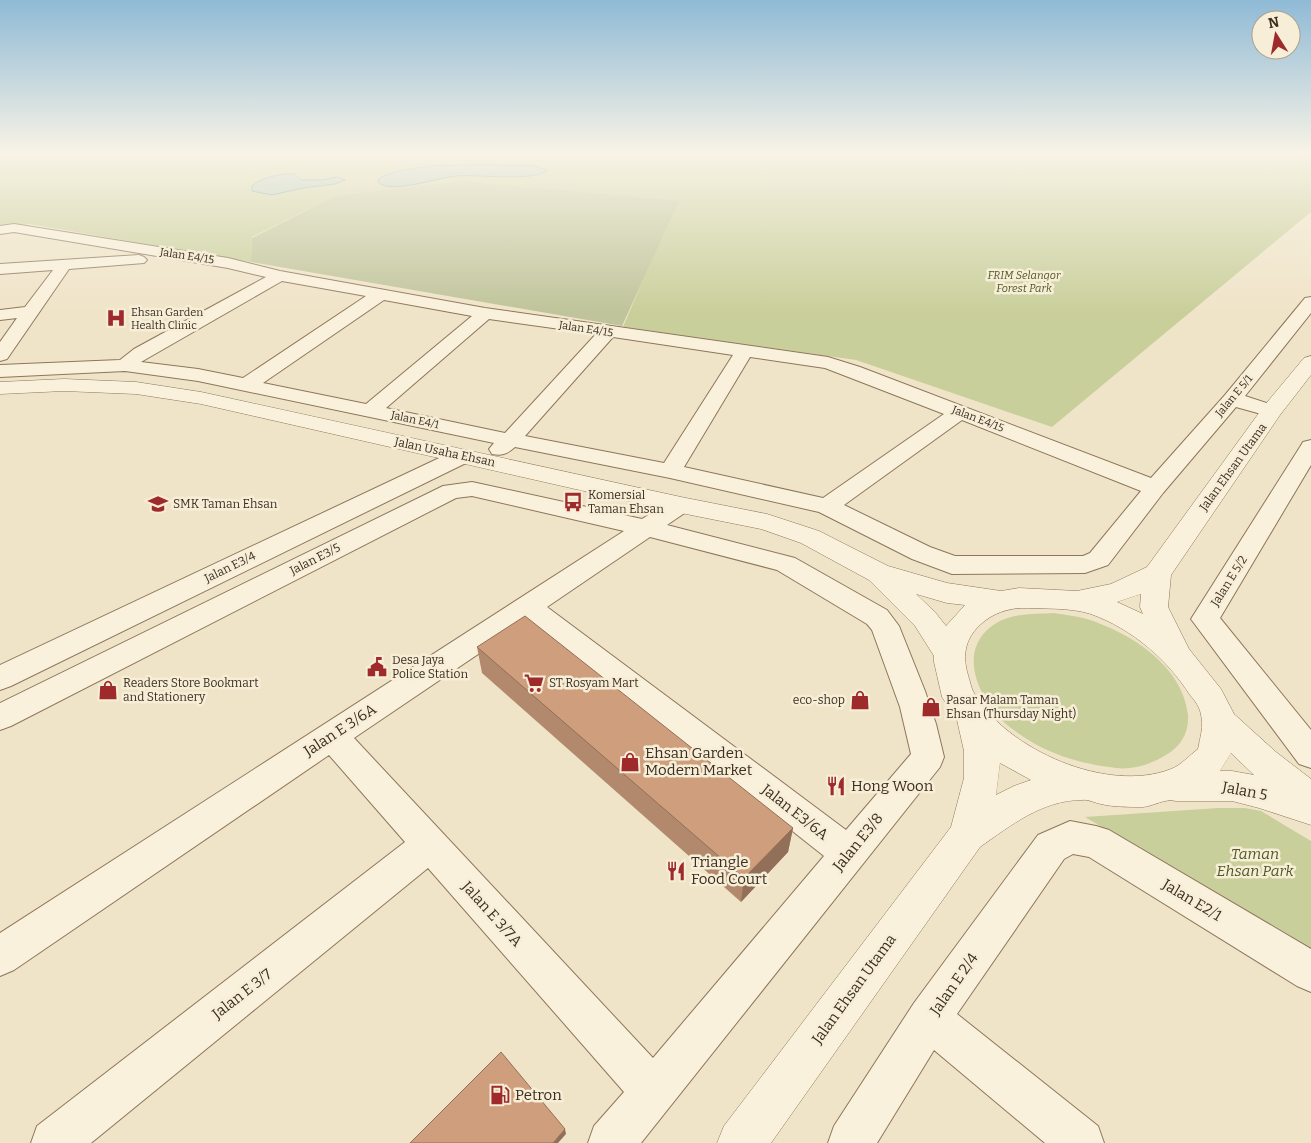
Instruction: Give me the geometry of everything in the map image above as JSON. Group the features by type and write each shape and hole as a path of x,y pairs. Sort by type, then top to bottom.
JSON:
{"street":[{"name":"Jalan E4/15","path":"0,230 14,228 228,263 280,276 486,313 841,366 1154,488"},
{"path":"0,269 190,257"},
{"path":"0,355 65,264"},
{"path":"125,365 141,353 280,276"},
{"path":"246,385 381,294"},
{"name":"Jalan E 5/1","path":"827,506 921,553 952,565 1085,564 1099,558 1154,488 1232,399 1311,302"},
{"path":"0,315 30,312"},
{"path":"371,410 486,313"},
{"path":"473,458 510,440 608,332"},
{"path":"670,471 745,352"},
{"name":"Jalan Ehsan Utama","path":"1079,601 1110,596 1130,589 1157,574 1272,411 1311,362"},
{"name":"Jalan E4/1","path":"0,371 125,365 179,372 670,471 827,506"},
{"name":"Jalan Usaha Ehsan","path":"0,388 64,385 136,388 201,398 681,505 767,522 789,528 810,537 878,573 947,594 998,600 1045,598 1079,601"},
{"path":"1232,399 1272,411"},
{"path":"827,506 960,412"},
{"name":"Jalan E 5/2","path":"1311,447 1206,619 1311,754"},
{"name":"Jalan E3/4","path":"0,678 473,458"},
{"name":"Jalan E3/5","path":"0,717 450,491 472,489 646,528"},
{"name":"Jalan E 3/6A","path":"0,956 681,505"},
{"name":"Jalan E3/8","path":"611,1143 928,757 920,719 886,626 877,617 786,564 646,528"},
{"name":"Jalan Usaha Ehsan","path":"878,573 925,619 949,654"},
{"path":"998,600 982,607 969,617 955,634 949,654 952,684 971,716 995,741 1026,762 1062,779 1100,790 1150,792 1176,786 1193,776 1212,757 1220,720 1211,699 1201,683 1178,654 1154,607 1157,574"},
{"path":"1079,601 1122,616 1178,654"},
{"name":"Jalan E3/6A","path":"527,607 848,854"},
{"name":"Jalan Ehsan Utama","path":"967,835 983,773 984,759 981,742 971,716"},
{"name":"Jalan 5","path":"1220,720 1270,769 1311,799"},
{"name":"Jalan E 3/7A","path":"332,736 653,1092"},
{"name":"Jalan Ehsan Utama","path":"741,1143 967,835 1005,808 1027,796 1072,784 1100,790"},
{"name":"Jalan 5","path":"1176,786 1232,786 1259,792 1311,809"},
{"name":"Jalan E2/1","path":"1070,837 1096,842 1311,972"},
{"name":"Jalan E 2/4","path":"851,1143 929,1018 1051,847 1070,837"},
{"name":"Jalan E 3/7","path":"54,1143 430,844"},
{"path":"929,1018 1081,1143"}],"green space":[{"name":"FRIM Selangor Forest Park","path":"0,205 316,205 252,237 251,262 29,224 0,228"},
{"path":"317,205 677,205 622,326 251,262 252,238"},
{"name":"FRIM Selangor Forest Park","path":"675,205 1311,205 1311,212 1052,427 856,360 623,327"},
{"path":"1054,613 1087,619 1121,633 1152,654 1165,667 1176,681 1184,697 1188,715 1187,728 1183,738 1176,747 1161,758 1142,766 1122,768 1101,766 1062,756 1039,746 1015,731 991,708 976,678 974,662 976,647 984,633 998,622 1011,617 1025,614"},
{"name":"Taman Ehsan Park","path":"1218,808 1245,808 1261,811 1311,841 1311,951 1085,817"}],"building":[{"name":"Ehsan Garden Modern Market","path":"525,616 793,828 744,878 477,647"},
{"name":"Petron","path":"501,1052 565,1129 553,1143 410,1143"}],"place":[{"name":"Ehsan Garden Health Clinic","path":"116,318"},
{"name":"Komersial Taman Ehsan","path":"573,502"},
{"name":"SMK Taman Ehsan","path":"158,504"},
{"name":"Desa Jaya Police Station","path":"377,667"},
{"name":"ST Rosyam Mart","path":"534,683"},
{"name":"Readers Store Bookmart and Stationery","path":"108,690"},
{"name":"eco-shop","path":"860,700"},
{"name":"Pasar Malam Taman Ehsan (Thursday Night)","path":"931,707"},
{"name":"Ehsan Garden Modern Market","path":"630,762"},
{"name":"Hong Woon","path":"836,786"},
{"name":"Triangle Food Court","path":"676,871"},
{"name":"Petron","path":"500,1095"}]}
